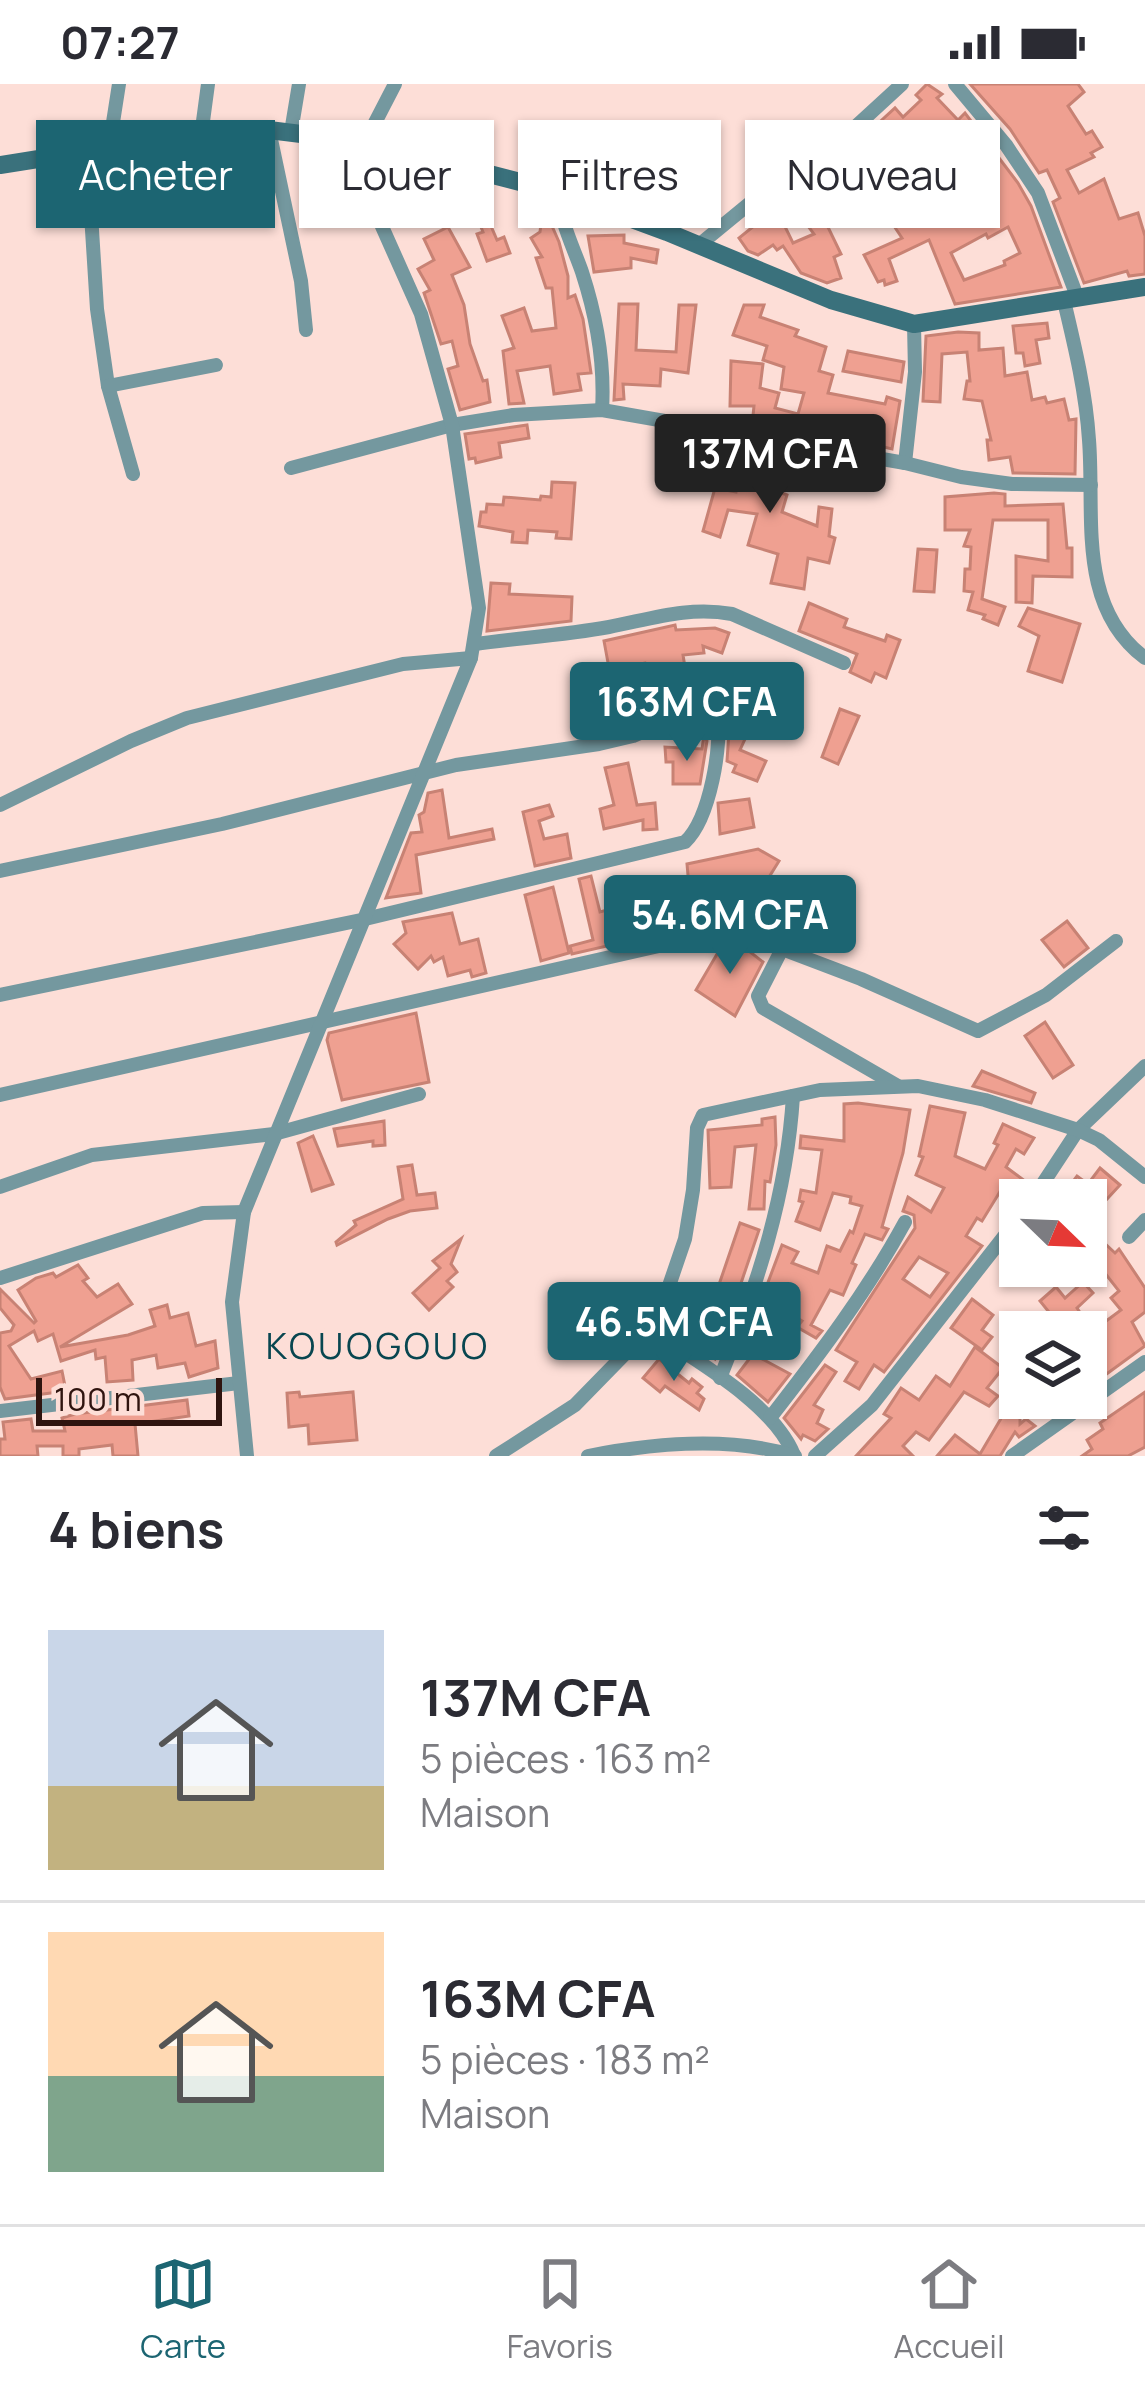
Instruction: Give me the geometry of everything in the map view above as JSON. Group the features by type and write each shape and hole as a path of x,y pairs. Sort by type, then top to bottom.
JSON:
{"street":[{"path":"113,120 119,84"},
{"path":"203,120 208,84"},
{"path":"291,132 298,84"},
{"path":"376,120 395,84"},
{"path":"699,245 852,130 902,84"},
{"path":"955,84 1006,145 1038,194 1071,300 1091,484 1092,558 1099,591 1114,624 1145,658"},
{"path":"275,131 299,133"},
{"path":"275,158 301,281 306,330"},
{"path":"0,165 36,159"},
{"path":"92,228 107,386 133,474"},
{"path":"247,1456 232,1302 244,1212 473,651 478,608 452,425 421,314 383,228"},
{"path":"564,228 598,324 602,410"},
{"path":"654,228 831,300 914,324 1145,287"},
{"path":"905,463 915,371 914,324"},
{"path":"107,386 216,365"},
{"path":"291,468 452,425 513,415 602,410 961,477 1012,484 1091,484"},
{"path":"0,805 187,718 403,664 678,611 732,614 844,662"},
{"path":"0,871 222,824 422,773 599,744 699,712 717,711 720,728 711,784 697,828 685,842 361,920 0,995"},
{"path":"0,1095 725,929 764,933 782,949 978,1031 1046,995 1116,940"},
{"path":"782,949 758,996 763,1009 898,1086"},
{"path":"1046,1179 1078,1130 1145,1066"},
{"path":"496,1456 575,1405 650,1330 663,1310 685,1239 699,1120 710,1114 820,1090 898,1086 944,1090 1078,1130 1099,1140 1145,1178"},
{"path":"0,1187 92,1154 274,1134 419,1094"},
{"path":"720,1378 781,1198 793,1096"},
{"path":"0,1278 203,1213 244,1212"},
{"path":"1129,1237 1145,1220"},
{"path":"770,1418 884,1260 905,1222"},
{"path":"815,1456 872,1405 999,1243"},
{"path":"650,1330 770,1418 794,1455"},
{"path":"1012,1456 1145,1362"},
{"path":"0,1411 239,1383"},
{"path":"588,1456 681,1444 794,1455"}],"building":[{"path":"927,84 942,94 937,98 958,120 882,120 895,108 903,117 921,100 916,95"},
{"path":"970,84 1078,84 1084,92 1068,106 1086,134 1092,131 1102,147 1091,153 1094,157 1067,170 1079,193 1104,179 1119,219 1138,213 1145,236 1145,274 1129,276 1127,271 1084,283 1053,202 1060,198 1047,170 1039,173 1010,129"},
{"path":"1000,159 1031,206 1061,287 955,304 929,240 889,259 897,281 878,282 864,255 902,238 895,228 1000,228","holes":["1008,227 1020,253 1004,261 1005,265 964,280 951,253"]},
{"path":"449,228 470,267 452,275 490,402 460,410 448,369 458,366 452,341 441,344 424,293 430,290 418,269 434,260 424,239"},
{"path":"481,228 492,228 497,240 504,237 510,253 487,261 477,234 483,232"},
{"path":"540,228 553,228 559,242 568,298 575,295 583,319 591,373 578,374 581,390 554,394 550,366 517,371 524,403 509,404 503,351 514,348 502,316 524,308 532,331 556,328 552,288 546,288 536,258 542,257 531,238"},
{"path":"751,228 786,228 793,243 814,234 810,228 828,228 841,254 834,257 841,278 827,283 801,273 783,246 777,250 773,245 758,255 748,251 739,238"},
{"path":"624,235 624,243 658,250 656,263 631,258 631,268 594,272 588,236"},
{"path":"619,304 638,304 636,350 676,352 679,305 696,305 688,373 661,369 660,386 623,384 624,399 614,400"},
{"path":"744,305 764,305 760,317 798,330 795,336 826,347 819,371 833,375 828,393 885,404 887,397 900,401 892,449 815,431 803,429 802,434 752,425 754,406 730,406 731,361 763,364 760,388 779,393 775,408 798,414 804,393 781,389 784,367 763,360 767,346 733,335"},
{"path":"1047,323 1049,338 1036,340 1040,363 1025,366 1023,353 1016,353 1013,326"},
{"path":"979,333 979,350 1003,348 1005,376 1027,372 1032,400 1064,399 1069,420 1076,419 1075,474 1013,473 1010,457 989,460 987,440 991,440 982,401 964,399 970,381 967,352 942,354 940,402 923,401 926,336"},
{"path":"848,351 904,362 901,382 843,371"},
{"path":"527,425 529,438 499,443 501,457 476,463 475,458 469,459 465,434"},
{"path":"719,445 755,454 755,458 788,458 782,512 817,526 819,507 832,509 829,536 835,538 829,563 808,558 804,589 771,583 778,554 748,545 757,514 728,510 720,537 703,531 715,488 736,492 739,472 714,466"},
{"path":"552,482 575,483 571,539 556,538 557,532 528,530 527,543 512,542 513,532 479,526 487,504 503,505 504,497 551,497"},
{"path":"1005,494 1005,506 1063,504 1067,548 1072,548 1072,577 1033,576 1032,603 1016,602 1016,556 1048,561 1048,520 993,520 982,599 1005,607 998,625 968,610 973,592 964,591 965,569 970,569 971,547 964,546 970,530 945,530 945,497"},
{"path":"918,549 937,550 934,592 914,591"},
{"path":"491,583 510,584 509,594 572,597 571,621 487,631"},
{"path":"809,603 847,619 844,627 885,641 887,635 900,640 886,678 875,673 871,682 850,672 857,654 799,631"},
{"path":"1028,608 1080,624 1062,682 1028,671 1039,636 1019,626"},
{"path":"675,625 676,630 715,628 729,633 722,653 703,646 704,653 683,655 691,703 658,713 645,663 627,667 637,722 620,728 604,641"},
{"path":"840,709 859,716 838,764 822,757"},
{"path":"729,732 745,739 740,750 766,761 757,781 733,772 736,765 727,761"},
{"path":"704,735 700,784 673,784 673,762 666,762 665,747 702,749"},
{"path":"628,763 637,805 655,803 657,829 643,830 643,820 604,829 600,809 614,805 605,768"},
{"path":"442,790 449,838 492,829 494,839 416,855 421,893 386,898 411,833 422,832 419,815 428,793"},
{"path":"749,799 754,827 720,834 718,803"},
{"path":"549,805 553,816 539,821 544,839 567,834 571,858 535,866 523,812"},
{"path":"758,849 779,861 746,914 726,896 717,912 690,898 687,864"},
{"path":"591,876 600,912 625,905 630,926 647,921 651,936 572,954 570,946 593,940 579,879"},
{"path":"553,887 569,953 541,961 525,895"},
{"path":"452,913 460,944 478,939 486,973 472,977 470,970 448,976 443,957 434,962 431,956 418,969 394,944 406,933 403,922"},
{"path":"1067,921 1088,948 1064,967 1042,940"},
{"path":"740,944 763,962 735,1016 696,990 720,949"},
{"path":"416,1013 429,1082 342,1100 329,1033"},
{"path":"1045,1022 1073,1065 1053,1078 1025,1036"},
{"path":"982,1071 1035,1093 1031,1103 973,1086"},
{"path":"844,1104 910,1110 903,1153 882,1227 888,1229 882,1240 865,1234 843,1295 830,1290 811,1325 822,1331 816,1338 797,1327 802,1321 780,1308 770,1323 759,1317 770,1296 764,1293 782,1245 798,1252 792,1263 818,1273 827,1246 840,1251 850,1231 853,1233 862,1206 850,1203 851,1197 833,1193 820,1230 796,1221 803,1202 799,1201 801,1190 816,1193 822,1150 800,1148 801,1136 844,1141"},
{"path":"930,1106 965,1113 955,1156 985,1169 1003,1124 1034,1138 1024,1154 1016,1149 1006,1167 1022,1179 999,1179 999,1193 966,1236 982,1246 884,1372 874,1365 859,1389 845,1381 857,1362 836,1350 915,1228 914,1215 903,1211 908,1197 931,1212 944,1188 916,1175 923,1157 919,1156","holes":["919,1257 948,1273 930,1297 903,1279"]},
{"path":"775,1117 776,1145 770,1182 765,1181 764,1209 749,1209 756,1145 735,1147 731,1187 710,1188 708,1130 762,1125 762,1119"},
{"path":"384,1121 385,1145 373,1146 373,1141 338,1146 334,1129"},
{"path":"313,1136 333,1184 312,1191 298,1143"},
{"path":"412,1165 417,1195 435,1193 437,1208 388,1219 337,1245 356,1225 354,1221 403,1199 398,1167"},
{"path":"1100,1168 1120,1185 1107,1199 1107,1179 1092,1179"},
{"path":"740,1223 759,1230 739,1289 730,1286 722,1305 734,1310 715,1359 667,1328 679,1291 711,1308"},
{"path":"461,1239 451,1264 457,1272 447,1281 453,1287 429,1310 413,1293 440,1268 433,1261"},
{"path":"1107,1245 1115,1253 1119,1249 1145,1288 1145,1312 1132,1322 1145,1346 1107,1374 1107,1320 1121,1310 1111,1298 1119,1291 1107,1276"},
{"path":"78,1265 88,1278 83,1281 97,1297 118,1284 132,1304 60,1347 155,1326 150,1310 167,1305 170,1318 188,1313 196,1346 215,1341 218,1368 189,1377 185,1363 158,1368 156,1355 132,1360 133,1380 107,1382 105,1357 96,1359 95,1350 61,1361 53,1334 38,1341 34,1331 9,1346 31,1379 62,1371 66,1391 5,1399 0,1387 0,1333 11,1331 14,1325 0,1308 0,1289 34,1323 18,1290 36,1278 53,1273 56,1277"},
{"path":"1056,1287 1065,1298 1077,1287 1088,1287 1093,1293 1079,1311 1048,1311 1040,1301"},
{"path":"972,1299 993,1315 982,1330 992,1337 982,1350 951,1328"},
{"path":"975,1347 999,1365 999,1373 987,1388 998,1396 989,1406 964,1392 929,1440 916,1432 903,1446 913,1456 856,1456 891,1418 884,1414 901,1388 919,1400 936,1376 950,1386"},
{"path":"753,1354 790,1374 768,1402 737,1375"},
{"path":"659,1359 689,1383 692,1379 702,1387 697,1393 704,1399 699,1410 665,1386 660,1392 643,1378"},
{"path":"825,1365 836,1372 814,1405 823,1410 817,1423 828,1429 815,1441 803,1435 801,1439 784,1418"},
{"path":"299,1392 300,1397 353,1392 357,1440 309,1444 308,1425 289,1427 287,1393"},
{"path":"1145,1392 1145,1447 1128,1456 1082,1456 1092,1449 1087,1440 1103,1429 1100,1423"},
{"path":"187,1400 189,1416 135,1424 138,1456 113,1456 112,1445 79,1449 79,1456 63,1456 63,1446 37,1446 38,1456 0,1456 3,1422 31,1419 33,1431 65,1431 62,1418 75,1414"},
{"path":"1001,1419 1020,1419 1020,1424 1026,1419 1035,1426 1019,1437 1015,1432 1000,1456 937,1456 955,1435 980,1454"}],"district":[{"name":"KOUOGOUO","path":"378,1345"}]}
